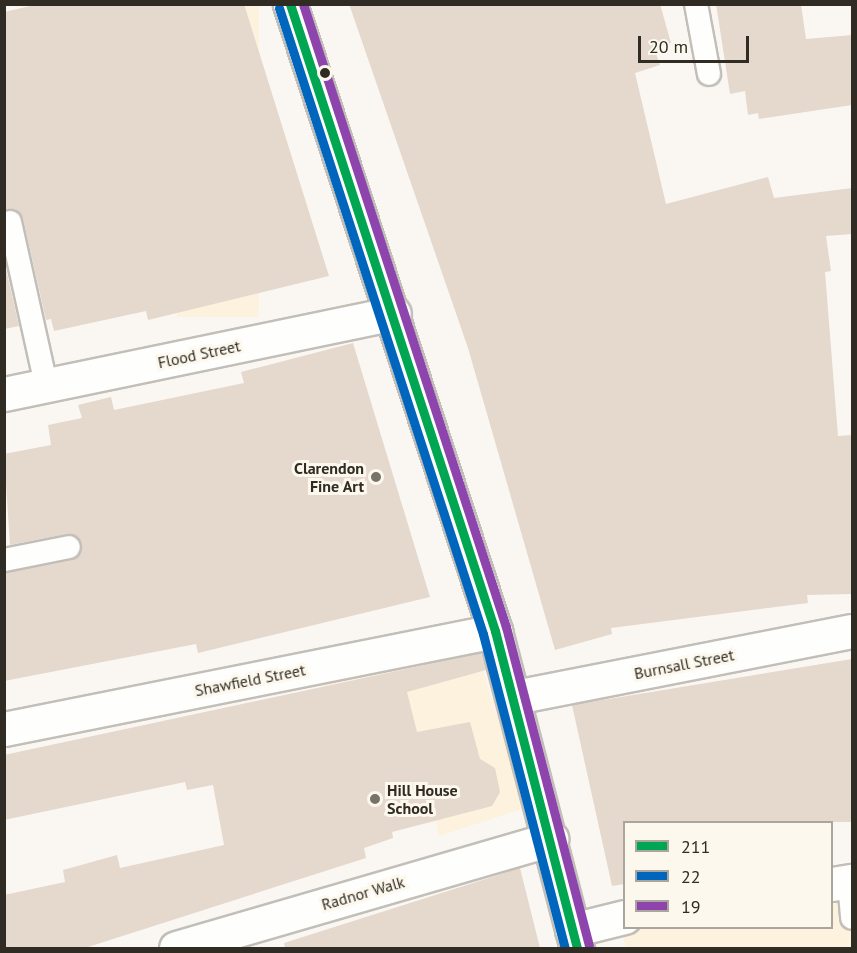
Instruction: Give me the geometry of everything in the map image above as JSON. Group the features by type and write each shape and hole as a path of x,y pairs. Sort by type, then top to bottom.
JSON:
{"street":[{"path":"290,4 394,313 495,631 551,839 574,939 623,917"},
{"name":"Flood Street","path":"4,394 394,313"},
{"name":"Shawfield Street","path":"4,729 495,631"},
{"name":"Burnsall Street","path":"514,697 852,631"},
{"name":"Radnor Walk","path":"176,948 551,839"}],"lane":[{"path":"696,4 709,74"},
{"path":"10,222 46,385"},
{"path":"4,560 69,547"},
{"path":"844,882 852,918"}],"shaded area":[{"path":"177,5 259,5 259,317 177,317"},
{"path":"473,637 525,808 439,836 436,821 393,830 393,838 364,848 366,858 314,873 323,691 319,674"},
{"path":"852,896 852,948 626,948 621,928 833,929 833,897"}],"building":[{"path":"39,4 244,4 329,276 148,320 146,311 54,331 51,319 46,320 23,219 15,209 4,210 4,12"},
{"path":"349,4 660,4 671,43 654,48 660,65 635,73 666,204 768,177 774,198 852,188 852,234 826,236 831,271 825,272 838,436 852,435 852,594 807,595 808,603 611,628 612,634 555,650 468,348"},
{"path":"716,4 801,4 806,39 852,35 852,105 759,119 758,113 748,115 745,91 730,94"},
{"path":"4,260 19,326 4,329"},
{"path":"353,343 430,597 198,653 196,644 4,681 4,573 72,560 82,545 67,534 10,545 4,454 51,445 48,425 82,418 78,405 111,397 114,410 244,383 241,372"},
{"path":"481,653 486,670 407,692 417,732 470,722 480,759 495,768 500,792 492,806 392,832 393,838 364,848 366,858 85,948 4,948 4,895 65,882 63,870 117,855 120,868 224,845 213,785 187,790 185,782 4,820 4,755"},
{"path":"852,659 852,822 623,821 623,884 612,886 572,705"},
{"path":"520,868 540,948 285,948 284,943"}],"transit line":[{"name":"211","path":"290,4 495,631 577,948"},
{"name":"19","path":"303,4 506,627 589,945"},
{"name":"22","path":"279,8 483,634 565,948"}],"place":[{"name":"Clarendon Fine Art","path":"376,477"},
{"name":"Hill House School","path":"375,799"}]}
